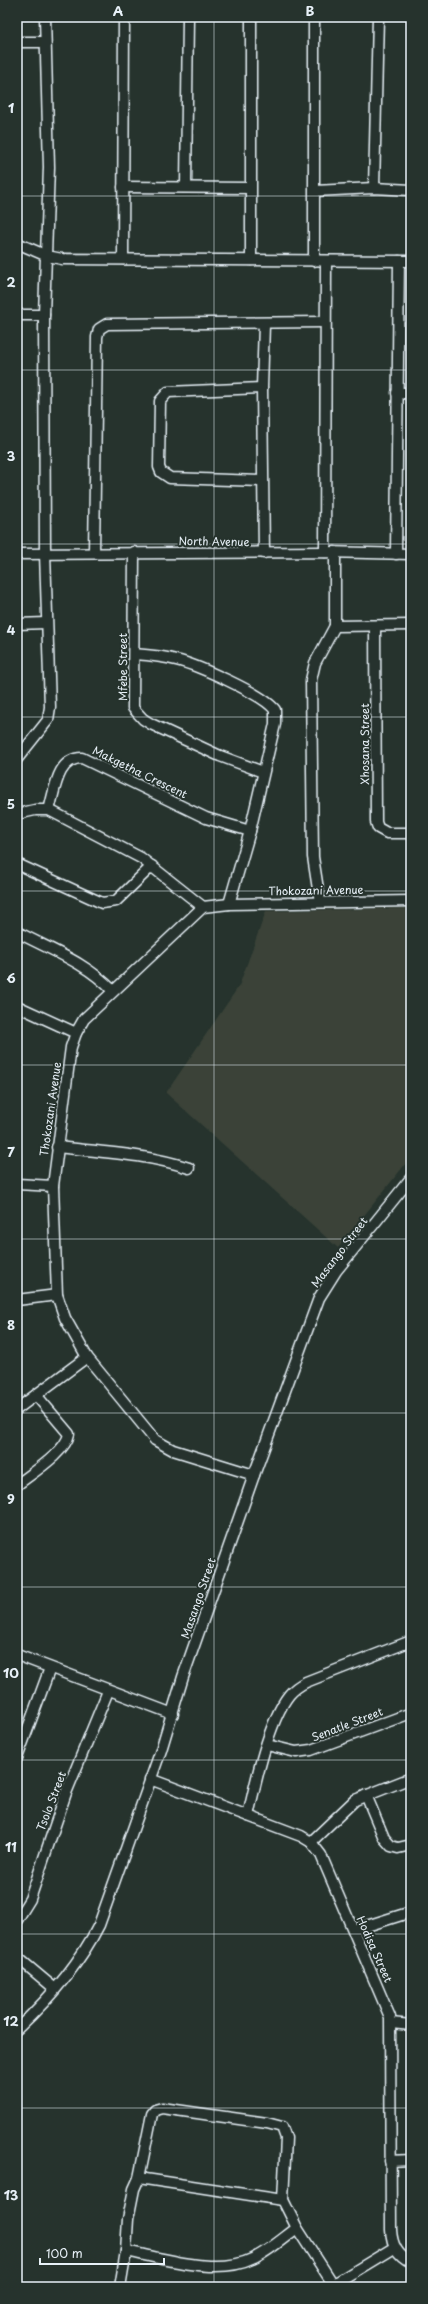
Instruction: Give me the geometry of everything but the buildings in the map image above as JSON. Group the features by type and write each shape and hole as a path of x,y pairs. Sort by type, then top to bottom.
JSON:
{"street":[{"path":"17,759 48,720 50,714 44,553 44,315 49,167 45,17"},
{"path":"123,260 124,17"},
{"path":"186,187 188,17"},
{"path":"251,17 251,260"},
{"path":"314,17 314,261"},
{"path":"374,188 378,17"},
{"path":"17,42 45,42"},
{"path":"123,187 250,188"},
{"path":"315,191 374,188 411,190"},
{"path":"17,243 46,256 62,259 411,261"},
{"path":"325,552 326,261"},
{"path":"396,554 399,261"},
{"path":"17,315 44,315"},
{"path":"94,553 97,337 99,329 107,324 264,324 325,322"},
{"path":"264,324 262,388 264,553"},
{"path":"262,388 168,392 164,394 160,401 159,467 161,472 170,478 262,481"},
{"path":"397,393 411,393"},
{"name":"North Avenue","path":"17,554 134,552 335,552 411,554"},
{"name":"Mfebe Street","path":"134,552 133,708 143,719 220,756 263,772"},
{"path":"320,902 313,857 311,680 315,663 335,626 335,552"},
{"path":"17,624 46,623"},
{"path":"335,626 411,625"},
{"name":"Xhosana Street","path":"376,626 376,822 378,828 387,833 411,833"},
{"path":"134,654 178,660 263,698 270,703 276,716 250,832 229,904"},
{"name":"Makgetha Crescent","path":"50,810 58,776 66,764 73,758 82,758 206,818 250,832"},
{"path":"17,814 35,810 50,810 124,847 152,866 203,907"},
{"path":"17,864 102,903 110,904 116,901 152,866"},
{"name":"Thokozani Avenue","path":"254,1476 162,1445 148,1434 86,1357 64,1318 57,1295 53,1186 71,1047 76,1033 84,1019 203,907 229,904 411,900"},
{"path":"17,932 88,969 99,977 113,992"},
{"path":"17,1006 76,1033"},
{"path":"57,1147 158,1160 189,1168"},
{"name":"Masango Street","path":"17,2029 54,1988 88,1946 99,1925 254,1476 319,1298 336,1271 411,1178"},
{"path":"17,1184 53,1186"},
{"path":"17,1300 57,1295"},
{"path":"17,1409 86,1357"},
{"path":"17,1485 60,1450 68,1439 69,1434 65,1427 36,1395"},
{"path":"248,1816 257,1774 278,1714 288,1696 297,1687 306,1682 411,1641"},
{"path":"17,1656 173,1714"},
{"path":"17,1758 50,1668"},
{"name":"Tsolo Street","path":"17,1920 30,1899 66,1793 108,1691"},
{"name":"Senatle Street","path":"267,1745 296,1752 311,1750 411,1713"},
{"path":"150,1779 199,1799 237,1811 311,1842 345,1808 366,1795 411,1778"},
{"path":"366,1795 388,1843 398,1848 411,1845"},
{"name":"Hodisa Street","path":"311,1842 320,1855 388,2007 391,2023 390,2213 392,2238 395,2247"},
{"path":"354,1930 411,1912"},
{"path":"17,1956 54,1988"},
{"path":"391,2023 411,2025"},
{"path":"120,2287 126,2251 128,2219 134,2189 140,2178 152,2114 158,2109 171,2108 267,2123 282,2127 286,2138 282,2200 331,2285 395,2247 404,2258 411,2262"},
{"path":"390,2161 411,2160"},
{"path":"140,2178 282,2200"},
{"path":"126,2251 211,2266 232,2266 253,2259 297,2228"}],"shaded area":[{"path":"411,908 411,1157 338,1248 166,1093 239,986 266,911"}]}
